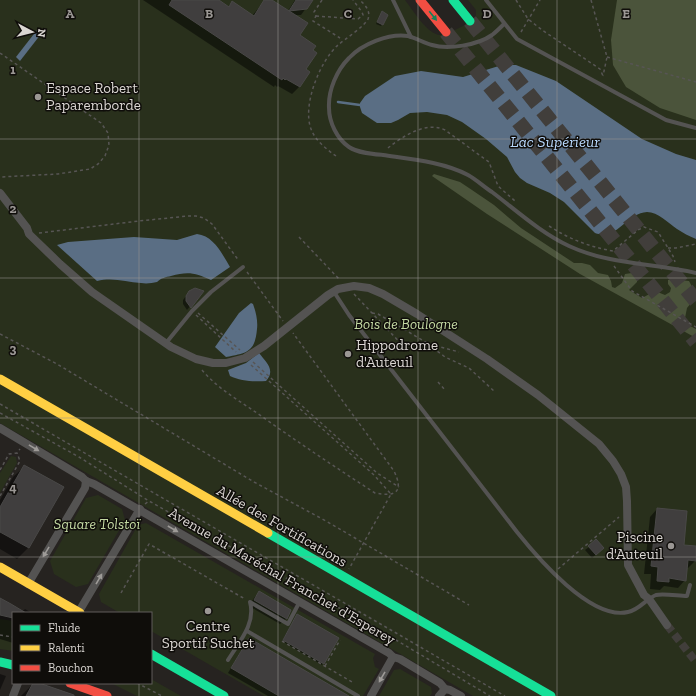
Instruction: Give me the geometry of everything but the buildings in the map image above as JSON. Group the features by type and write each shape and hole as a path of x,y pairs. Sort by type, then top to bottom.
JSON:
{"main road":[{"path":"420,0 446,32"},
{"path":"453,0 470,21"},
{"name":"Allée des Fortifications","path":"0,379 551,696"},
{"path":"0,567 77,612"},
{"path":"152,655 224,696"},
{"path":"0,662 12,665"},
{"path":"73,684 107,696"}],"street":[{"path":"0,193 27,228 29,234 92,292 166,343 196,360 213,363 226,363 244,359 333,292 338,289 354,286 369,288 383,294 457,339 538,396 599,444 613,461 621,474 626,487 628,565 641,589 667,625"},
{"name":"Avenue du Maréchal Franchet d'Esperey","path":"0,428 82,477 86,481 140,509 389,653 393,657 400,659 440,683 445,689 461,696"},
{"path":"28,584 85,488 86,481"},
{"path":"80,612 140,509"},
{"path":"371,696 393,657"},
{"path":"13,696 18,684"},
{"path":"439,696 445,689"}],"lane":[{"path":"393,0 411,37"},
{"path":"486,0 517,39 666,120 696,128"},
{"path":"504,24 491,36 470,44 457,46 435,46 411,37 399,35 366,45 354,53 340,69 330,91 329,111 332,122 340,139 344,144 354,150 418,161 459,171 469,176 543,231 569,246 603,259 678,268 696,273"},
{"path":"166,343 210,292 243,267"},
{"path":"333,292 517,532 553,573 581,596 600,608 617,613 627,613 637,609 658,594 687,596 690,585"},
{"path":"250,602 288,624 300,601"},
{"path":"228,660 250,625 252,612 250,602"},
{"path":"246,631 358,696"}],"path":[{"path":"322,0 314,12 316,16 313,21 340,38"},
{"path":"316,16 358,19 363,14 353,0"},
{"path":"516,0 528,19 600,69 603,76"},
{"path":"517,39 540,0"},
{"path":"591,0 607,57 602,85"},
{"path":"0,53 101,122 108,133 109,145 105,156 98,164 90,169 58,174 0,177"},
{"path":"607,57 696,82"},
{"path":"381,155 397,140 408,134 432,127 438,127 445,130 489,162 498,186 518,203"},
{"path":"29,234 188,216 204,218 212,224 394,471 399,480 399,487 391,494 384,495 375,493 290,436 209,378 196,360"},
{"path":"548,226 568,237 595,248 613,251"},
{"path":"678,268 673,256 658,232 644,227 638,230 613,251 610,260 621,278 632,291 696,327"},
{"path":"668,248 696,244"},
{"path":"193,310 243,353"},
{"path":"193,310 239,354"},
{"path":"372,313 378,314 426,343 444,356 469,368 494,391"},
{"path":"0,334 110,394 193,446 469,605"},
{"path":"426,343 465,354"},
{"path":"251,360 377,473 399,487"},
{"path":"248,362 374,475 391,494"},
{"path":"438,382 445,390"},
{"path":"0,404 505,696"},
{"path":"0,412 79,457 149,500 389,636 490,696"},
{"path":"17,453 24,442"},
{"path":"0,470 9,454 17,453"},
{"path":"0,496 20,461 17,453"},
{"path":"344,577 391,494"},
{"path":"140,509 149,500"},
{"path":"553,573 627,510"},
{"path":"121,593 149,544 250,602"},
{"path":"0,635 12,637"},
{"path":"325,666 340,640"},
{"path":"282,642 352,682"},
{"path":"139,684 162,696"}],"green space":[{"name":"Bois de Boulogne","path":"0,0 405,0 430,31 440,35 473,21 476,17 476,10 468,0 696,0 696,696 473,696 0,423"},
{"path":"617,0 696,0 696,120 660,108 626,87 613,65 611,40"},
{"path":"434,174 460,182 494,205 521,228 574,263 590,265 598,273 608,275 612,287 615,288 622,283 625,274 637,274 637,282 629,290 642,298 655,291 665,295 670,292 671,288 668,284 668,280 689,281 694,295 687,308 684,323 696,329 696,338 580,274 487,214 432,176"},
{"path":"11,456 16,457 17,463 0,493 0,473"},
{"name":"Square Tolstoï","path":"98,495 122,509 125,520 88,584 76,587 54,574 50,561 86,498"},
{"name":"Centre Sportif Suchet","path":"146,523 375,654 373,658 375,667 379,669 363,696 264,696 152,632 152,612 118,612 101,602 99,594 138,525"},
{"path":"0,619 12,621 12,651 0,649"},
{"path":"400,669 431,687 432,693 430,696 379,696 394,670"},
{"path":"152,680 181,696 137,696 113,684 152,684"}],"water":[{"path":"37,30 41,34 20,61 16,57"},
{"name":"Lac Supérieur","path":"502,65 516,65 556,81 642,139 676,154 696,160 696,239 651,212 633,217 610,233 595,233 564,202 520,178 507,157 486,139 462,122 447,115 427,112 410,113 391,123 377,123 362,113 360,107 360,103 365,96 395,76 421,71 463,77"},
{"path":"197,234 208,238 217,246 230,267 211,280 196,274 187,273 165,277 157,282 149,283 114,280 97,281 57,245 68,242 134,237 177,240"},
{"path":"251,303 253,304 257,320 256,337 254,343 249,350 245,352 226,357 215,347 239,313"},
{"path":"259,353 269,366 270,370 269,377 266,381 248,381 230,376 228,370 246,363"}],"waterway":[{"path":"338,102 360,105"}],"tunnel":[{"path":"470,21 696,301"},
{"path":"446,32 696,342"},
{"path":"667,625 696,662"}],"traffic: fast":[{"path":"453,0 470,21"},
{"path":"268,533 551,696"},
{"path":"152,655 224,696"},
{"path":"0,662 12,665"}],"traffic: slow":[{"path":"0,379 268,533"},
{"path":"0,567 78,612"}],"traffic: jam":[{"path":"420,0 446,32"},
{"path":"73,684 107,696"}],"place":[{"name":"Espace Robert Paparemborde","path":"38,97"},
{"name":"Hippodrome d'Auteuil","path":"348,354"},
{"name":"Piscine d'Auteuil","path":"671,546"},
{"name":"Centre Sportif Suchet","path":"208,611"}]}
